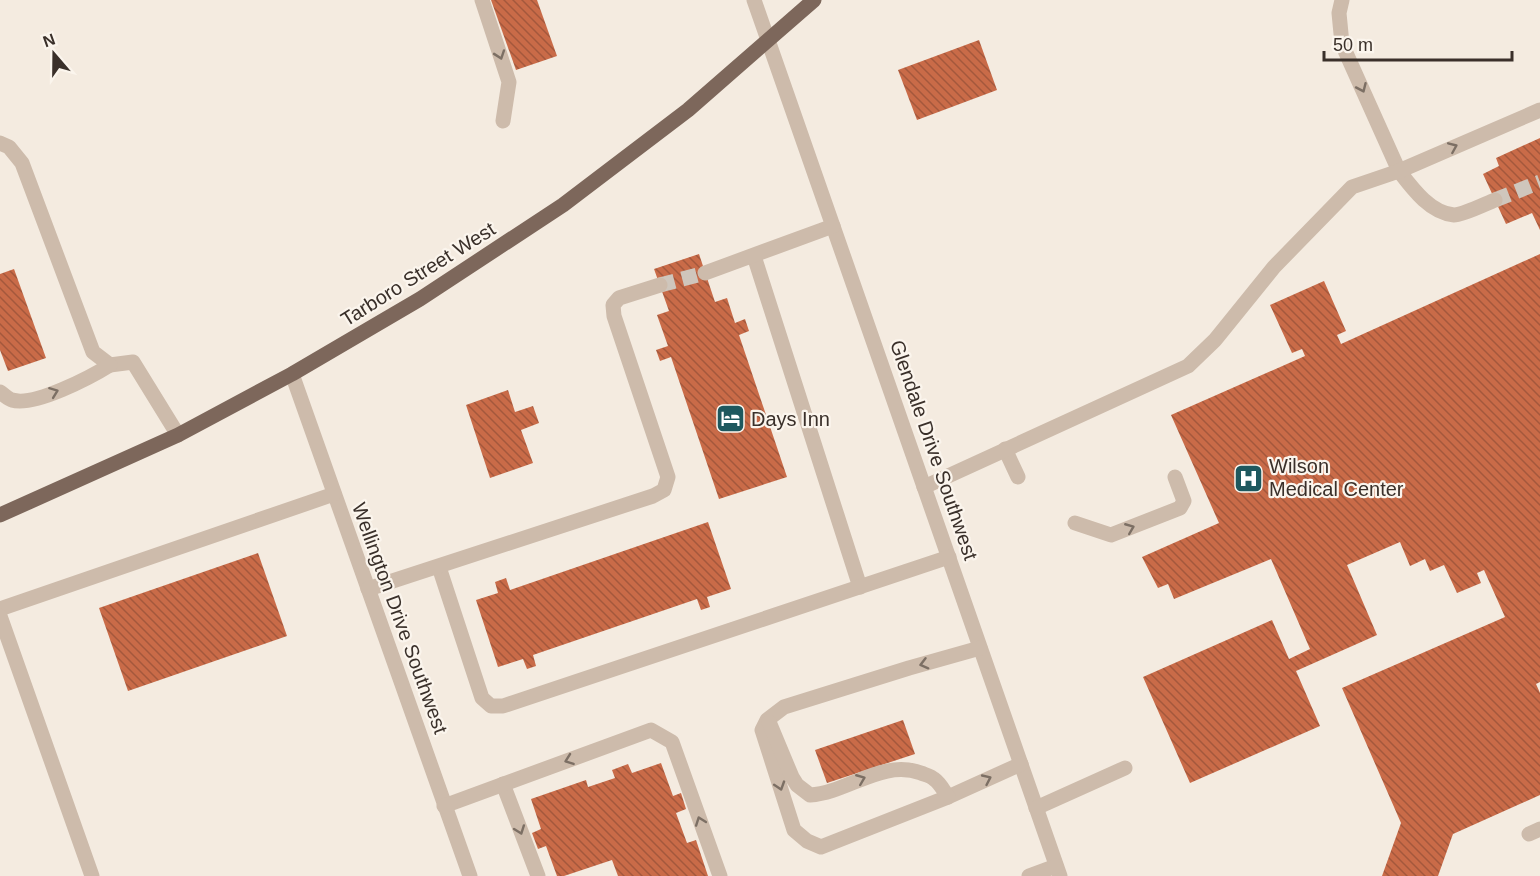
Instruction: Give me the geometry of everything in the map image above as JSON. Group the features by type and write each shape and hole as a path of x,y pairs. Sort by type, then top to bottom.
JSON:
{"main road":[{"name":"Tarboro Street West","path":"0,515 178,435 292,374 420,299 563,205 688,110 814,0"}],"street":[{"path":"482,0 509,82 503,121"},
{"name":"Glendale Drive Southwest","path":"754,0 1058,871"},
{"path":"1340,7 1342,44 1399,171 1424,201 1439,210 1455,215 1495,200"},
{"path":"924,487 1188,366 1215,339 1274,267 1352,187 1399,171 1540,110"},
{"path":"0,143 9,147 22,163 93,352 110,365"},
{"path":"705,273 833,226"},
{"path":"753,256 860,587"},
{"path":"368,590 653,496 664,490 668,477 614,316 613,305 619,298 660,285"},
{"path":"0,392 12,400 29,401 91,377 110,365 133,362 178,435"},
{"name":"Wellington Drive Southwest","path":"292,374 470,876"},
{"path":"1005,449 1018,477"},
{"path":"1074,523 1111,535 1180,507 1184,501 1175,477"},
{"path":"0,609 334,494"},
{"path":"439,567 482,698 491,706 503,706 948,557"},
{"path":"0,616 92,876"},
{"path":"980,648 784,708 767,720 762,730 794,830 807,841 821,847 948,797 1021,764"},
{"path":"767,720 792,777 797,785 810,795 826,794 879,772 909,769 933,777 948,797"},
{"path":"444,806 651,730 672,742 720,876"},
{"path":"1036,808 1125,768"},
{"path":"503,784 538,876"},
{"path":"1029,876 1058,871"}],"building":[{"path":"491,0 537,0 557,56 516,70"},
{"path":"979,40 997,90 917,120 898,70"},
{"path":"1540,138 1540,230 1532,213 1506,224 1483,174 1499,166 1496,158"},
{"name":"Days Inn","path":"699,254 715,302 727,298 735,323 745,319 749,331 739,335 787,477 719,499 671,357 660,361 656,350 668,346 657,315 669,311 654,269"},
{"name":"Wilson Medical Center","path":"1540,254 1540,682 1536,684 1540,693 1540,795 1453,834 1438,876 1382,876 1401,823 1342,688 1505,617 1484,570 1477,573 1481,583 1457,593 1444,565 1430,571 1425,559 1410,566 1400,542 1347,565 1377,635 1296,671 1320,726 1190,783 1143,677 1272,620 1289,659 1310,649 1271,559 1174,599 1168,584 1158,588 1142,557 1219,523 1171,415 1305,356 1302,349 1292,353 1270,305 1324,281 1346,331 1337,335 1341,344"},
{"path":"14,269 46,358 8,371 0,350 0,274"},
{"path":"508,390 515,412 533,406 539,423 521,430 533,463 490,478 466,405"},
{"path":"708,522 731,589 707,597 710,607 701,610 697,599 533,655 536,666 527,669 523,659 498,667 476,600 498,593 495,582 506,578 510,590"},
{"path":"258,553 287,636 128,691 99,608"},
{"path":"903,720 915,754 827,783 815,750"},
{"path":"661,763 673,796 681,793 686,809 676,813 687,843 696,840 708,876 618,876 612,860 564,876 557,876 546,846 538,849 532,833 541,829 531,799 586,780 588,787 615,778 612,770 628,764 632,773"}],"tunnel":[{"path":"1495,200 1540,182"},
{"path":"660,285 705,273"}],"place":[{"name":"Days Inn","path":"730,419"},
{"name":"Wilson Medical Center","path":"1248,478"}]}
